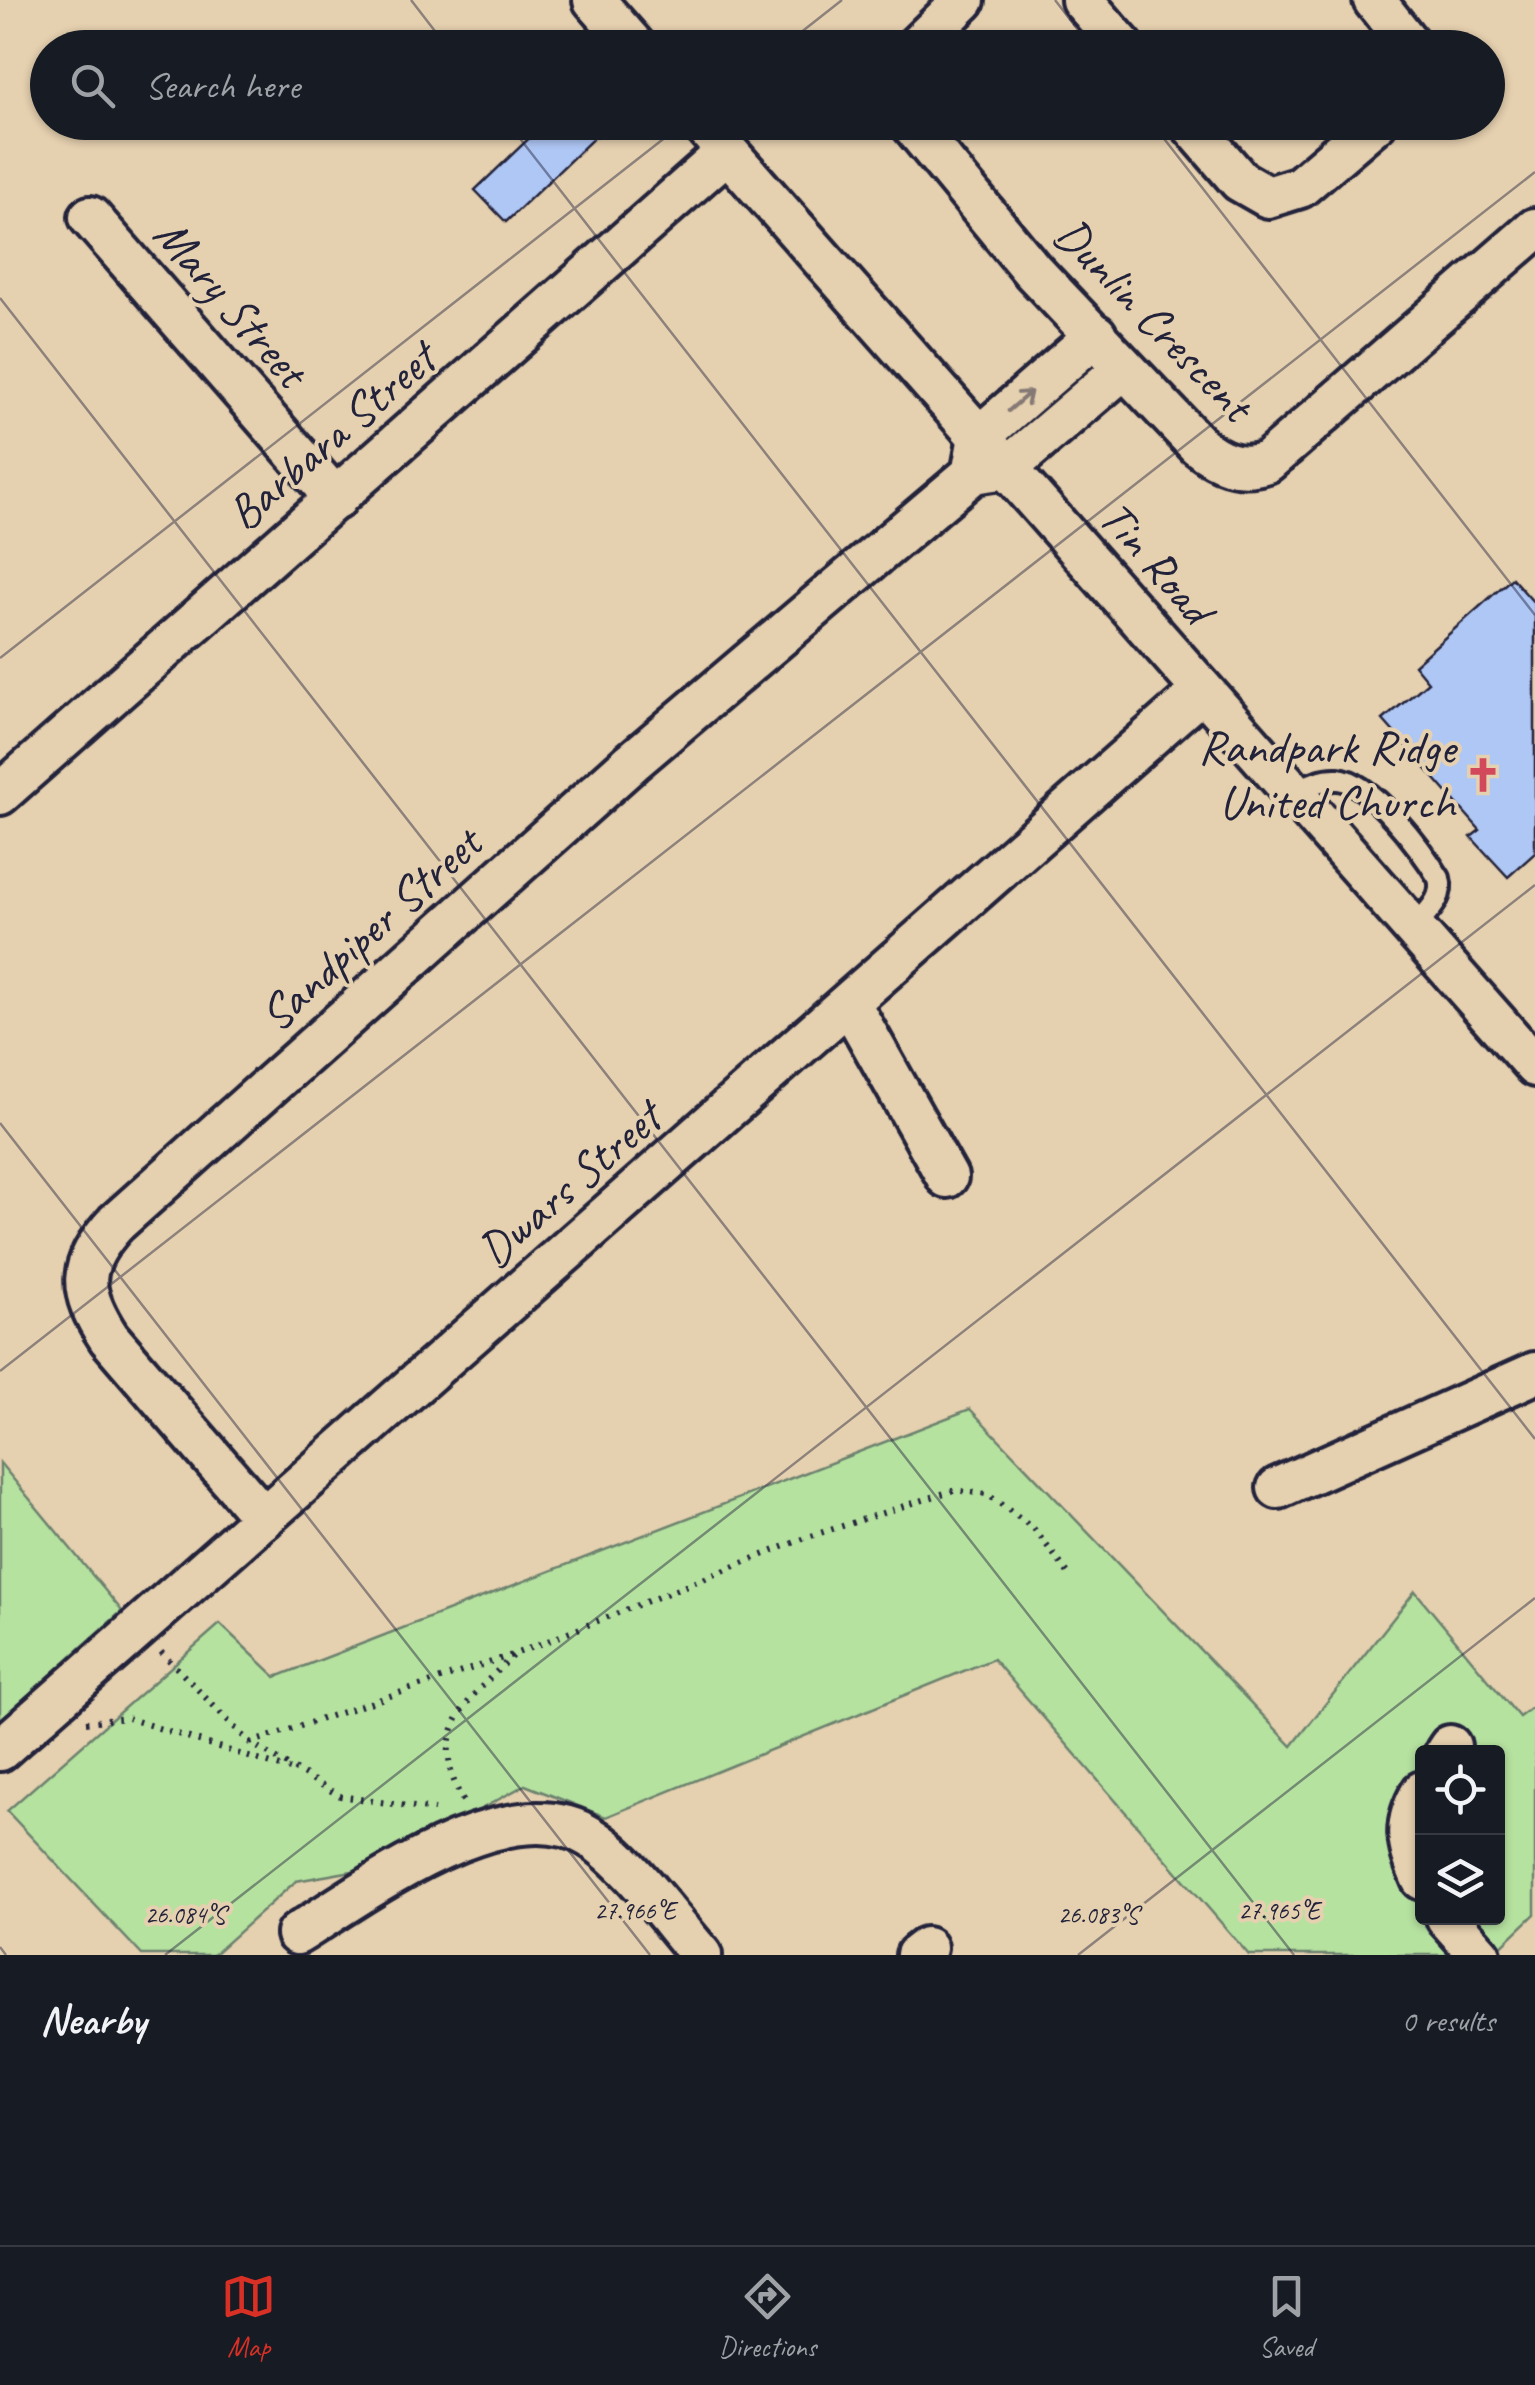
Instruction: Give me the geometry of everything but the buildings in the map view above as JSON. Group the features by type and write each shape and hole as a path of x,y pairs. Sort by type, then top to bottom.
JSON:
{"street":[{"path":"594,0 620,30"},
{"path":"933,30 964,0"},
{"path":"1082,0 1108,30"},
{"path":"1374,0 1398,30"},
{"name":"Barbara Street","path":"0,794 336,499 711,140"},
{"name":"Tin Road","path":"717,140 986,459 1202,691 1535,1066"},
{"name":"Dunlin Crescent","path":"925,140 1032,270 1216,460 1252,467 1267,462 1535,229"},
{"path":"1205,140 1240,180 1268,197 1300,187 1355,140"},
{"name":"Mary Street","path":"90,217 336,499"},
{"path":"986,459 1096,335"},
{"path":"986,459 1124,368"},
{"name":"Sandpiper Street","path":"264,1518 96,1318 86,1294 86,1268 97,1244 632,762 986,459"},
{"name":"Dwars Street","path":"13,1739 1202,691"},
{"path":"850,1004 947,1176"},
{"path":"1278,1488 1535,1373"},
{"path":"1415,1803 1407,1835 1415,1864"},
{"path":"296,1934 398,1870 446,1846 481,1832 550,1823 571,1828 605,1848 701,1955"},
{"path":"1453,1925 1480,1955"}],"lane":[{"path":"1293,793 1324,779 1342,779 1354,782 1376,800 1440,878 1438,900 1413,928"}],"path":[{"path":"250,1743 515,1654 808,1538 954,1490 987,1494 1034,1529 1068,1573"},
{"path":"138,1630 250,1743 340,1796 452,1813"},
{"path":"471,1816 450,1776 452,1722 515,1654"},
{"path":"13,1739 126,1718 304,1775"}],"green space":[{"path":"970,1409 1292,1746 1415,1591 1519,1717 1535,1705 1535,1914 1492,1955 1249,1955 993,1659 606,1817 525,1785 375,1867 296,1881 213,1955 142,1955 7,1811 220,1624 276,1677"},
{"path":"0,1463 122,1611 0,1720"}],"place":[{"name":"Randpark Ridge United Church","path":"1483,775"}]}
